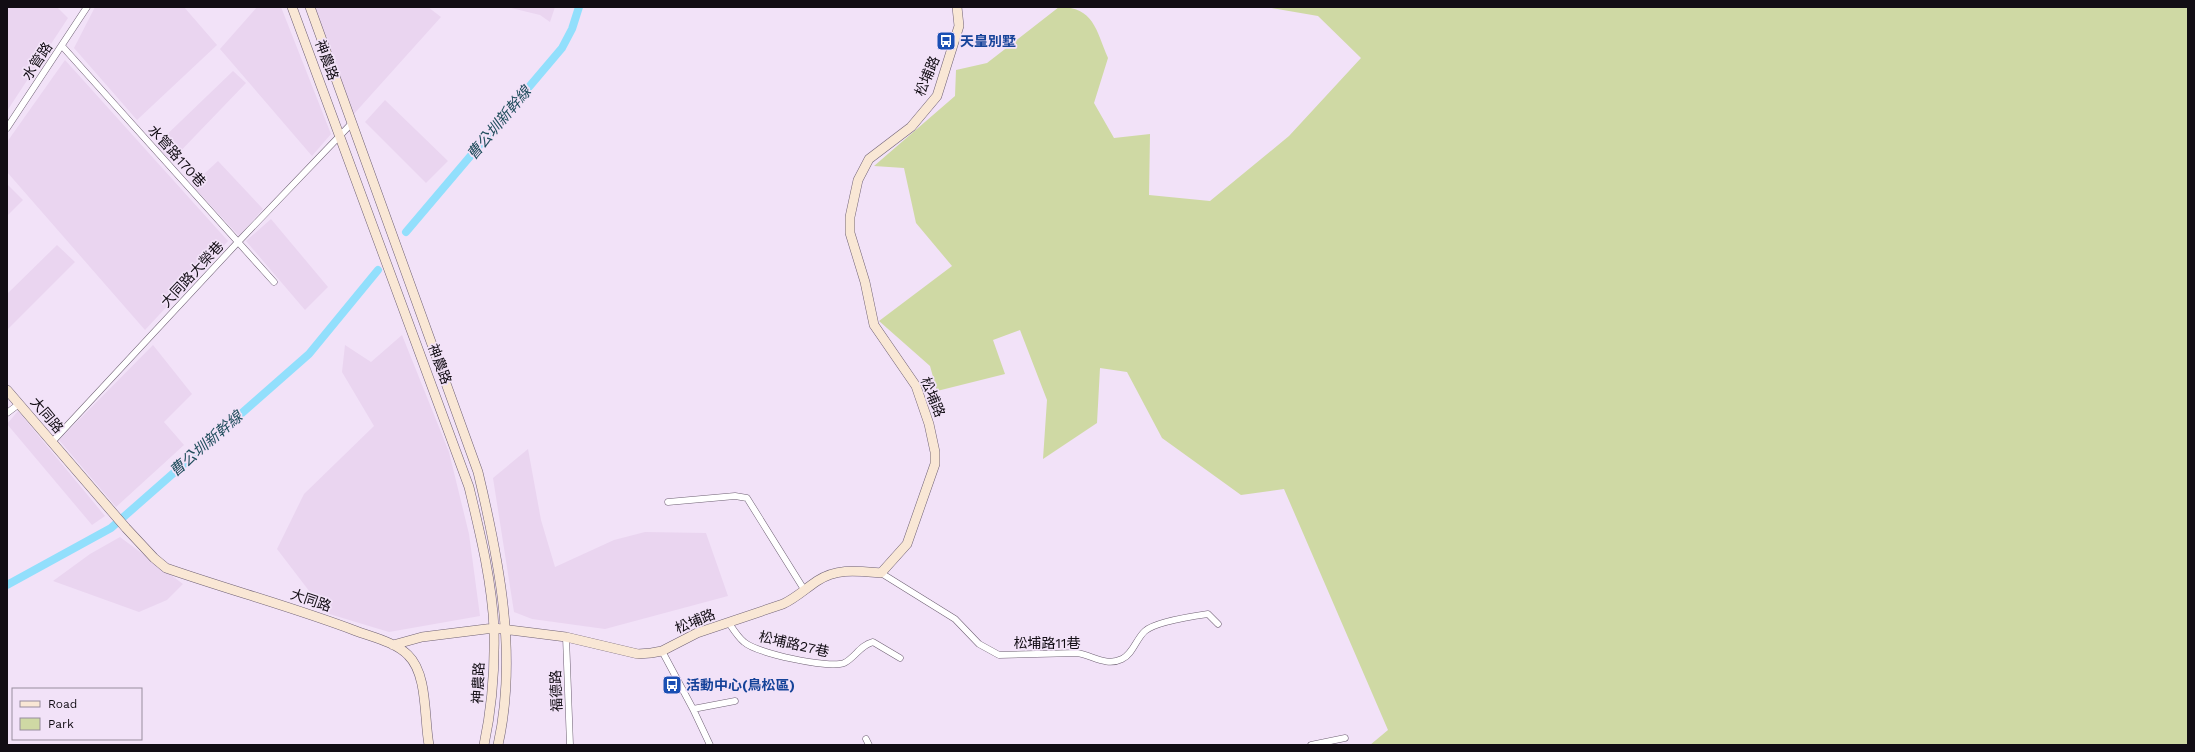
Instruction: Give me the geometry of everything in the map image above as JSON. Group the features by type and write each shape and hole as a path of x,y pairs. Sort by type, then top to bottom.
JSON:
{"street":[{"name":"水管路","path":"7,128 87,7"},
{"name":"神農路","path":"292,7 469,487 483,549 494,628 490,717 484,745"},
{"name":"神農路","path":"310,7 478,472 495,546 505,629 507,678 503,721 498,745"},
{"name":"松埔路","path":"393,645 422,638 494,628 566,637 638,654 662,651 697,633 783,604 827,576 841,571 880,573 907,544 935,464 935,452 929,424 916,386 874,325 865,282 850,233 850,217 858,180 869,159 911,127 937,96 944,79 959,26 956,7"},
{"name":"水管路170巷","path":"62,46 274,282"},
{"name":"大同路大榮巷","path":"52,442 238,242 352,123"},
{"name":"大同路","path":"7,390 114,512 126,528 154,558 166,568 305,612 393,645 408,655 418,673 424,698 429,745"},
{"path":"7,413 19,404"},
{"path":"668,502 735,496 747,498 805,591"},
{"name":"松埔路11巷","path":"880,573 955,619 979,644 999,655 1077,653 1086,654 1099,661 1110,662 1121,659 1130,652 1139,637 1147,629 1182,618 1208,614 1218,624"},
{"name":"松埔路27巷","path":"729,623 743,642 754,649 790,658 836,665 845,663 864,644 873,642 900,658"},
{"name":"福德路","path":"566,637 570,745"},
{"path":"662,651 693,709 710,745"},
{"path":"693,709 735,701"},
{"path":"1311,745 1345,738"}],"shaded area":[{"path":"7,7 57,7 68,18 7,111"},
{"path":"95,7 184,7 217,45 137,120 74,48"},
{"path":"257,7 281,7 331,134 312,156 220,49"},
{"path":"314,7 428,7 441,17 353,115"},
{"path":"507,7 555,7 550,22 540,15"},
{"path":"65,60 228,241 145,330 7,172 7,142"},
{"path":"233,71 246,83 171,161 156,145"},
{"path":"385,100 448,161 426,183 365,122"},
{"path":"218,161 263,209 239,236 192,185"},
{"path":"7,184 23,200 7,216"},
{"path":"271,219 328,287 305,310 246,241"},
{"path":"57,245 75,262 7,330 7,294"},
{"path":"402,335 449,452 469,534 480,616 389,632 326,613 277,549 304,494 374,426 342,372 345,345 371,362"},
{"path":"153,345 192,394 164,422 184,445 116,507 59,440"},
{"path":"18,411 105,516 92,525 7,424"},
{"path":"528,449 541,520 555,567 614,540 645,532 706,533 728,596 605,629 532,619 514,612 493,478"},
{"path":"120,537 183,584 167,600 139,612 53,581 90,554"}],"green space":[{"path":"1059,7 1071,8 1080,11 1087,16 1092,22 1100,38 1108,58 1094,103 1114,138 1150,134 1149,195 1210,201 1289,136 1361,58 1318,16 1266,7 2188,7 2188,745 1370,745 1388,730 1284,489 1241,495 1162,438 1127,372 1100,368 1097,423 1043,459 1047,400 1020,330 993,340 1005,374 937,391 930,366 879,321 952,266 916,223 904,168 874,166 955,96 956,70 987,63"}],"waterway":[{"name":"曹公圳新幹線","path":"406,232 562,48 572,29 579,7"},
{"name":"曹公圳新幹線","path":"7,585 111,528 309,354 378,270"}],"place":[{"name":"天皇別墅","path":"946,41"},
{"name":"活動中心(鳥松區)","path":"672,685"}]}
